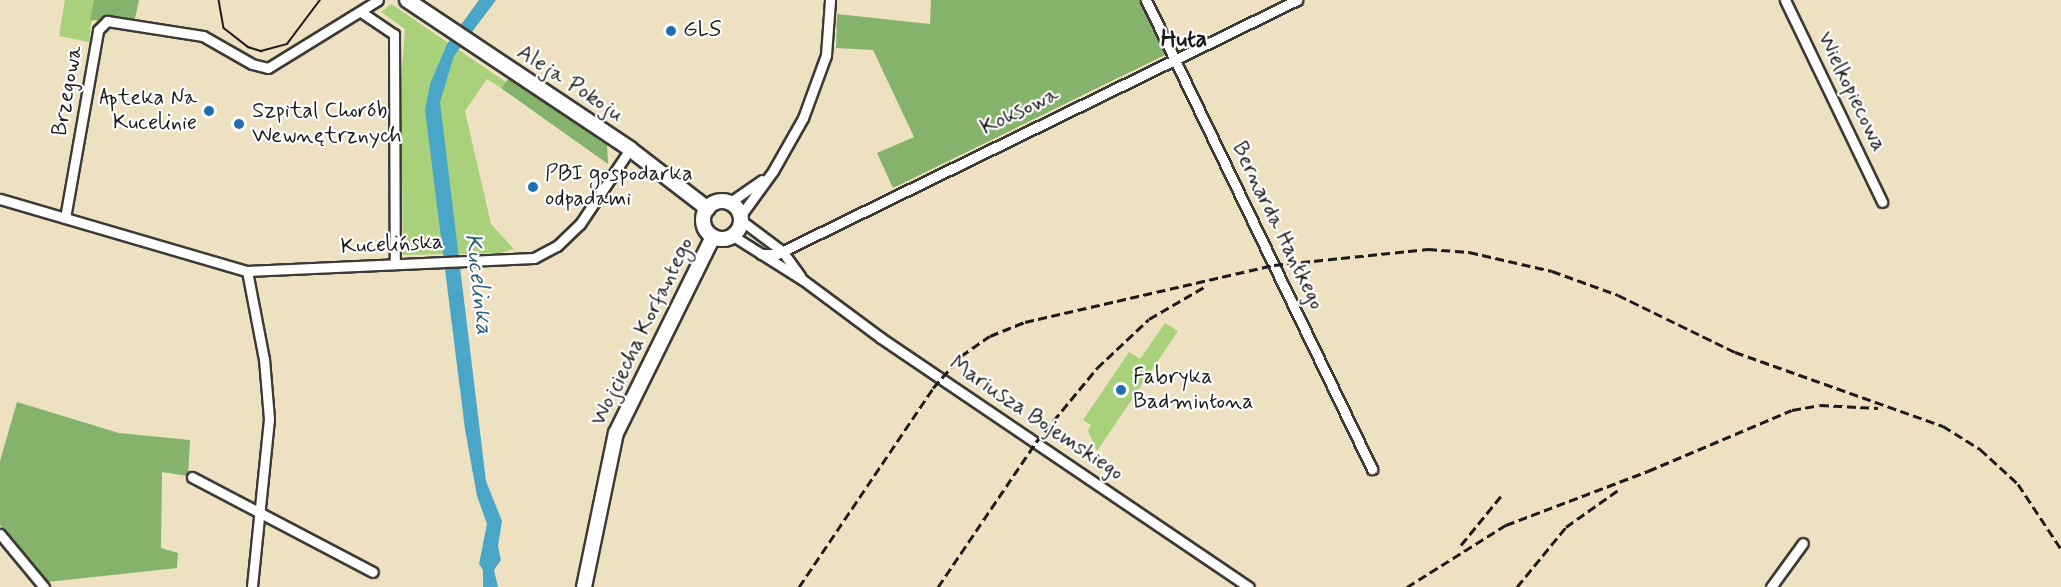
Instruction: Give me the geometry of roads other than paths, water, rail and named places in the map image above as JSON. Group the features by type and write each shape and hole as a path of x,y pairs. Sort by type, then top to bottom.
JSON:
{"street":[{"name":"Brzegowa","path":"65,218 98,30 107,21 203,36 252,64 268,68 378,0"},
{"name":"Aleja Pokoju","path":"407,0 630,149 708,208"},
{"path":"773,171 729,203 717,202 708,208 704,225 713,237 733,236 741,218 773,171 803,118 824,61 830,0"},
{"name":"Bernarda Hantkego","path":"1146,0 1372,469"},
{"name":"Koksowa","path":"760,253 782,251 1297,0"},
{"name":"Wielkopiecowa","path":"1785,0 1882,202"},
{"path":"361,12 394,34 395,264"},
{"name":"Kucelińska","path":"0,199 247,271 534,258 557,246 580,224 630,149"},
{"path":"729,203 741,218"},
{"name":"Mariusza Bojemskiego","path":"741,218 782,251 803,280"},
{"name":"Mariusza Bojemskiego","path":"733,236 803,280 881,338 1249,587"},
{"name":"Wojciecha Korfantego","path":"584,587 616,433 638,382 713,237"},
{"path":"247,271 264,359 269,419 252,587"},
{"path":"192,477 372,572"},
{"path":"0,534 44,587"},
{"path":"1771,587 1803,543"}],"water":[{"path":"479,0 496,0 454,56 440,102 486,481 502,521 498,546 501,560 494,570 498,587 483,587 483,570 479,564 487,524 477,496 465,429 425,110 430,84 447,44"}],"tram line":[{"path":"219,0 224,28 248,47 261,51 287,44 320,0"}],"railway":[{"path":"799,587 933,388 961,356 990,336 1025,322 1274,265 1428,249 1469,252 1552,271 1618,295 1735,352 1943,426 1980,449 2018,484 2061,549"},
{"path":"938,587 1036,442 1097,368 1149,319 1206,286"},
{"path":"1407,587 1506,525 1648,471 1792,410 1820,405 1878,408"},
{"path":"1517,587 1566,527 1618,490"},
{"path":"1461,545 1501,496"}],"place":[{"name":"GLS","path":"671,31"},
{"name":"Apteka Na Kucelinie","path":"209,111"},
{"name":"Szpital Chorób Wewnętrznych","path":"239,124"},
{"name":"PBI gospodarka odpadami","path":"533,187"},
{"name":"Fabryka Badmintona","path":"1121,390"}],"district":[{"name":"Huta","path":"1184,40"}],"water label":[{"name":"Kucelinka","path":"478,284"}]}
